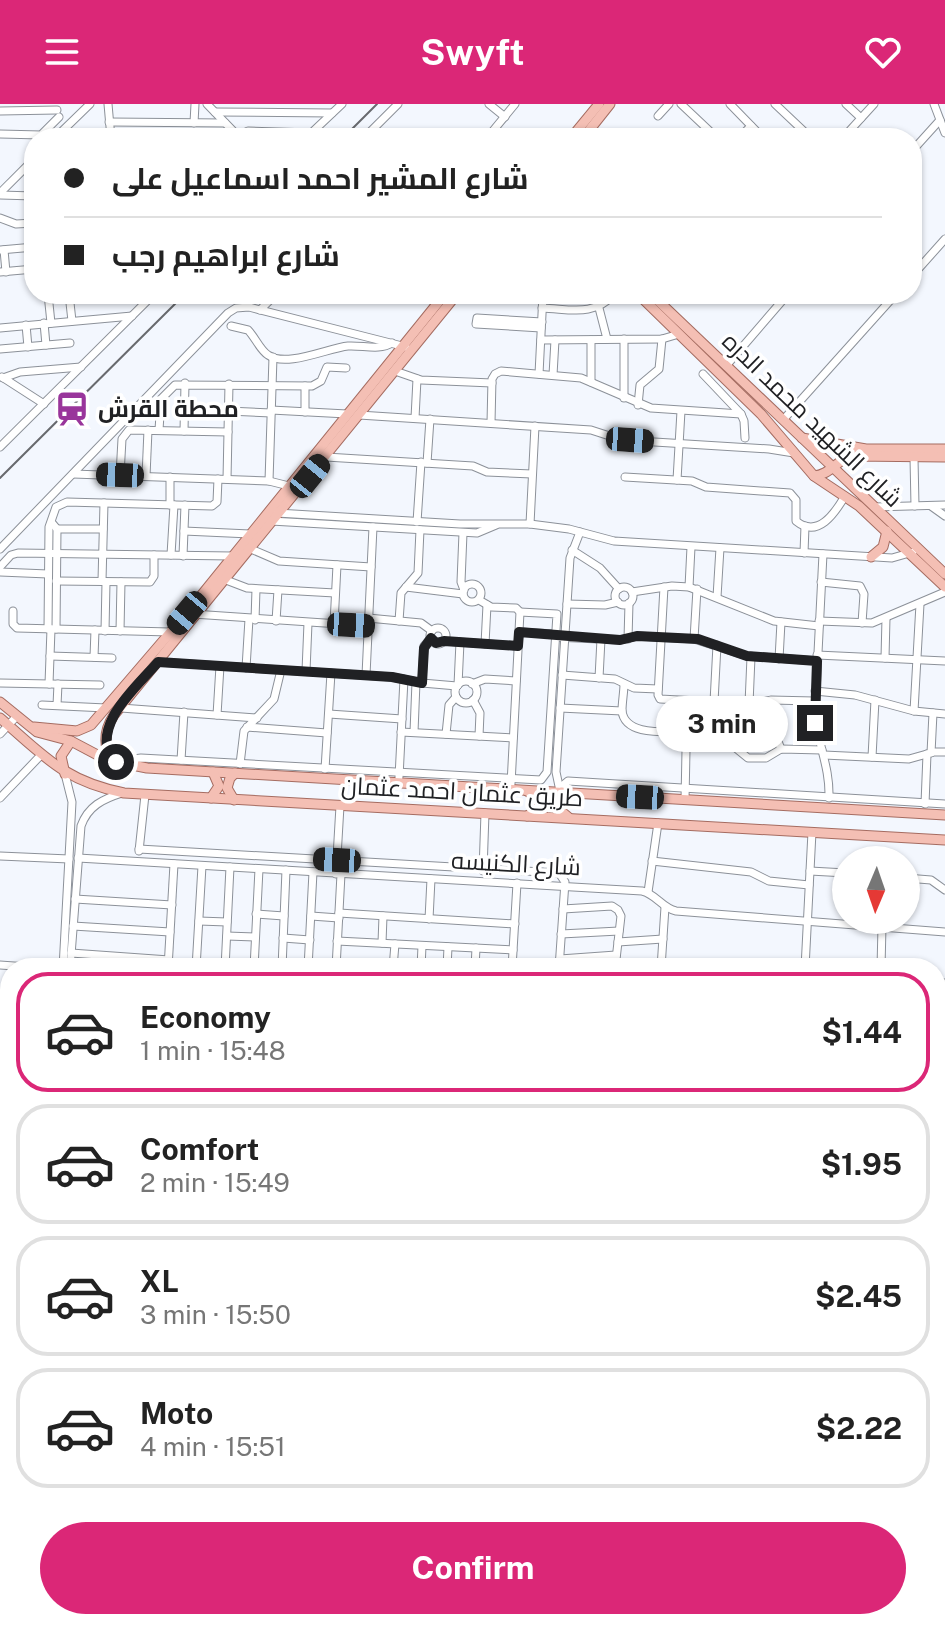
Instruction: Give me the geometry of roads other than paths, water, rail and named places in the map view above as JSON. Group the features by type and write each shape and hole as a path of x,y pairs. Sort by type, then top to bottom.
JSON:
{"main road":[{"path":"588,128 599,104"},
{"path":"582,128 610,104"},
{"path":"26,726 81,731 91,725 250,534 271,517 326,457 395,371 436,304"},
{"path":"114,761 106,747 106,730 121,708 251,549 289,486 347,414 448,304"},
{"name":"شارع الشهيد محمد الدره","path":"648,304 765,410 783,420 874,507 945,590"},
{"name":"شارع الشهيد محمد الدره","path":"661,304 726,366 765,410 814,476 845,496 945,574"},
{"path":"801,437 866,449 945,449"},
{"path":"814,476 824,474 841,460 852,456 945,457"},
{"path":"871,557 883,547 887,531"},
{"name":"طريق عثمان احمد عثمان","path":"0,702 26,726 43,734 71,741 114,761 147,768 213,772 237,768 511,785 526,791 945,815"},
{"name":"طريق عثمان احمد عثمان","path":"4,722 65,774 124,793 945,840"},
{"path":"65,774 61,756 71,741"},
{"path":"234,800 227,788 237,768"},
{"path":"211,798 219,786 213,772"},
{"path":"526,791 537,797 539,804 537,810 527,816"},
{"path":"561,792 556,807 570,818"}],"street":[{"path":"66,128 90,104"},
{"path":"108,104 110,128"},
{"path":"194,123 195,104"},
{"path":"207,104 229,128"},
{"path":"316,128 342,104"},
{"path":"376,128 398,104"},
{"path":"489,104 505,117"},
{"path":"496,128 515,104"},
{"path":"658,116 669,104"},
{"path":"681,104 706,128"},
{"path":"730,104 751,126"},
{"path":"775,104 800,128"},
{"path":"846,104 861,118"},
{"path":"852,128 874,104"},
{"path":"934,104 945,133"},
{"path":"215,112 273,108 332,113"},
{"path":"0,111 57,111"},
{"path":"922,140 941,118"},
{"path":"109,122 225,123"},
{"path":"0,134 24,135"},
{"path":"0,194 22,171"},
{"path":"0,194 24,195"},
{"path":"0,218 24,224"},
{"path":"922,265 945,239"},
{"path":"24,248 2,250 3,272 24,270"},
{"path":"46,345 49,304"},
{"path":"70,304 72,321"},
{"path":"0,447 144,304"},
{"path":"260,310 266,304"},
{"path":"539,374 542,304"},
{"path":"542,308 599,308 604,304"},
{"path":"726,366 779,304"},
{"path":"783,420 887,304"},
{"path":"8,556 0,549 228,313 240,307 260,310 407,348"},
{"path":"599,308 607,339"},
{"path":"0,328 132,316"},
{"path":"477,321 542,325"},
{"path":"26,325 28,347"},
{"path":"231,326 248,330 266,354 273,357 307,357 340,347 383,347 392,343"},
{"path":"541,340 662,339 679,334"},
{"path":"624,339 624,398"},
{"path":"638,405 640,385 659,369 662,339"},
{"path":"553,375 555,340"},
{"path":"591,340 591,382"},
{"path":"0,349 70,343"},
{"path":"159,430 161,399 171,387 185,383 305,386 319,383 327,367 342,368 340,347"},
{"path":"269,481 273,357"},
{"path":"2,377 20,372 81,367"},
{"path":"395,371 417,379 492,383"},
{"path":"491,423 492,383 495,374 501,371 571,376 591,382 638,405 741,414"},
{"path":"703,374 741,414 745,438"},
{"path":"2,377 44,404"},
{"path":"415,418 417,379"},
{"path":"184,431 185,383"},
{"path":"227,479 229,384"},
{"path":"305,386 305,412"},
{"path":"228,411 347,414"},
{"path":"677,480 681,411"},
{"path":"359,415 597,431 622,440 769,449 795,454"},
{"path":"399,621 400,595 418,573 419,526 430,419"},
{"path":"530,524 535,426"},
{"path":"120,475 123,435 133,429 228,432"},
{"path":"146,476 148,430"},
{"path":"769,449 779,443 782,436"},
{"path":"326,457 473,466 487,472 532,474"},
{"path":"914,458 915,506"},
{"path":"73,474 269,481 289,486"},
{"path":"170,477 171,555"},
{"path":"625,477 692,481 706,487 790,493 796,500 796,521 813,527 827,521 845,496"},
{"path":"51,629 48,574 53,510 63,502 215,505 218,479"},
{"path":"104,503 105,631"},
{"path":"183,556 185,505"},
{"path":"874,507 945,505"},
{"path":"931,506 945,516"},
{"path":"271,517 373,527 397,525"},
{"path":"271,517 419,526 530,524 607,540 871,557 892,558 914,551"},
{"path":"419,526 482,533 497,524"},
{"path":"54,526 103,529"},
{"path":"804,553 805,526"},
{"path":"366,675 373,527"},
{"path":"184,531 250,534"},
{"path":"561,792 556,772 567,604 572,550 580,532"},
{"path":"463,533 461,582 469,602 479,600 487,605 516,608 520,612 557,614 547,772 544,779 511,785 520,612"},
{"path":"691,547 694,639"},
{"path":"717,597 720,548"},
{"path":"251,549 279,561 371,567"},
{"path":"572,550 598,566 619,589"},
{"path":"48,574 0,570 8,556 16,553 232,556"},
{"path":"52,553 56,581 50,656 57,705"},
{"path":"823,554 814,701 815,723 829,775 828,808"},
{"path":"56,581 152,580 154,555"},
{"path":"334,624 337,565"},
{"path":"226,580 243,588 335,593"},
{"path":"120,631 121,582"},
{"path":"821,582 854,584 862,588 862,623"},
{"path":"463,592 470,584 478,586 482,593 479,600"},
{"path":"406,587 463,592"},
{"path":"618,602 616,594 619,589 626,587 632,592 628,639"},
{"path":"664,587 658,689 662,700 749,704 814,701"},
{"path":"632,592 664,587 693,588 781,622 819,624 862,623 886,618 945,590"},
{"path":"246,668 256,589"},
{"path":"276,621 278,590"},
{"path":"567,604 629,603"},
{"path":"914,711 920,604"},
{"path":"485,644 487,605"},
{"path":"13,611 15,627 170,632"},
{"path":"187,613 308,623 421,623 436,643 518,646"},
{"path":"885,658 886,618"},
{"path":"779,659 781,622"},
{"path":"306,671 308,623"},
{"path":"414,732 424,648 436,628 446,634 444,641"},
{"path":"94,657 95,630"},
{"path":"519,632 601,639 637,636 694,639 751,657 779,659 945,661"},
{"path":"599,678 601,639"},
{"path":"446,734 449,705 456,697 460,642"},
{"path":"714,702 717,645"},
{"path":"50,656 112,658"},
{"path":"554,657 564,657"},
{"path":"749,704 751,657"},
{"path":"158,662 366,675 457,686 463,682 472,684 485,679 516,681"},
{"path":"217,715 220,666"},
{"path":"237,768 247,727 276,694 281,670"},
{"path":"325,769 331,673"},
{"path":"562,675 618,680 634,688 658,689"},
{"path":"114,761 141,758 181,760 237,768 325,769 399,778 404,679"},
{"path":"0,683 100,685"},
{"path":"472,684 476,692 473,700 480,713 479,736"},
{"path":"624,684 622,711 626,721 634,728 687,732"},
{"path":"815,691 849,694 914,711 945,714"},
{"path":"456,697 463,702 473,700"},
{"path":"872,757 875,700"},
{"path":"685,800 687,701"},
{"path":"766,701 765,721 781,749"},
{"path":"42,705 106,708"},
{"path":"121,708 257,718"},
{"path":"560,708 622,711"},
{"path":"181,760 184,712"},
{"path":"924,814 933,713"},
{"path":"329,714 402,719"},
{"path":"0,734 4,722 16,717"},
{"path":"247,727 327,733"},
{"path":"401,732 513,738"},
{"path":"686,742 732,745 748,758 766,758 781,749 914,759 929,753 945,752"},
{"path":"0,798 41,755"},
{"path":"65,774 72,796 74,858 71,958"},
{"path":"561,792 568,781 945,804"},
{"path":"64,958 74,858 80,830 86,814 102,800 124,793"},
{"path":"138,862 145,795"},
{"path":"336,958 340,806"},
{"path":"482,882 485,813"},
{"path":"658,823 648,892 665,907 676,911 832,921"},
{"path":"806,958 812,832"},
{"path":"139,849 559,873 565,887 560,958"},
{"name":"شارع الكنيسه","path":"0,856 648,892"},
{"path":"652,861 751,872 769,881 809,885"},
{"path":"168,958 174,864"},
{"path":"197,958 202,866"},
{"path":"226,958 230,867"},
{"path":"254,958 259,869"},
{"path":"282,958 286,870"},
{"path":"810,871 832,872"},
{"path":"309,958 313,872"},
{"path":"429,919 431,879"},
{"path":"920,879 931,880 945,890"},
{"path":"513,958 517,883"},
{"path":"75,899 172,905"},
{"path":"563,909 615,907 621,916 616,958"},
{"path":"662,958 665,907"},
{"path":"256,914 284,916"},
{"path":"311,916 383,916 515,924"},
{"path":"382,943 383,916"},
{"path":"199,921 227,922"},
{"path":"73,926 170,932"},
{"path":"920,930 945,932"},
{"path":"561,934 619,931"},
{"path":"881,958 882,934"},
{"path":"227,936 255,937"},
{"path":"283,938 310,940"},
{"path":"618,942 663,939"},
{"path":"337,941 513,950"},
{"path":"394,958 395,944"},
{"path":"421,958 422,946"},
{"path":"447,958 448,947"},
{"path":"476,948 476,958"},
{"path":"71,953 138,958"},
{"path":"574,958 616,955"}],"railway":[{"path":"353,128 377,104"},
{"path":"0,478 175,304"}],"place":[{"name":"محطة القرش","path":"72,409"}]}
